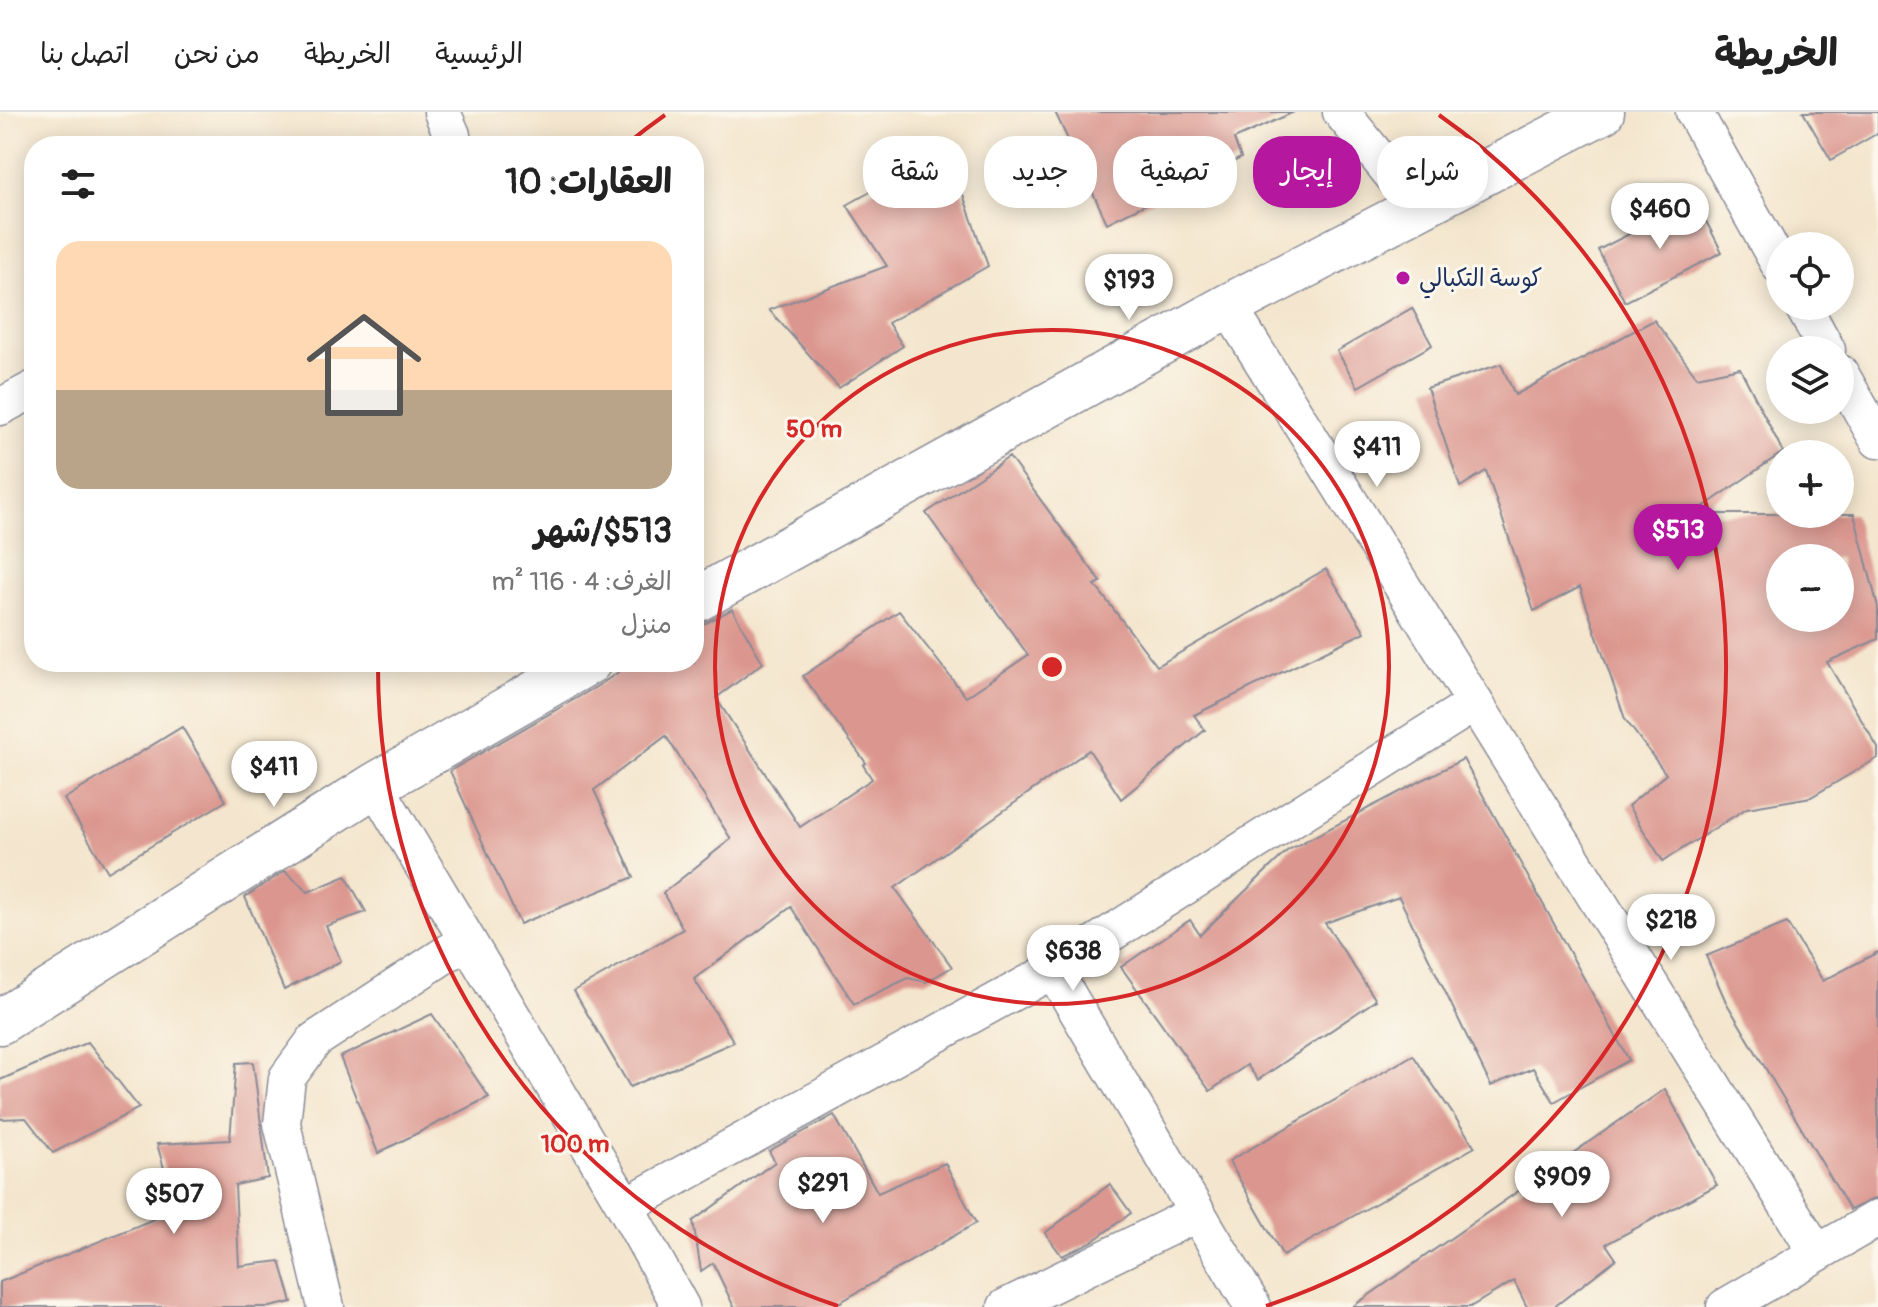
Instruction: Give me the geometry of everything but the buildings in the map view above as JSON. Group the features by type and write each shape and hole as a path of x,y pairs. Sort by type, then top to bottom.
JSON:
{"street":[{"path":"442,112 452,136"},
{"path":"1341,112 1377,156"},
{"path":"1488,172 1602,112"},
{"path":"1694,112 1766,241"},
{"path":"704,595 1228,306 1419,208"},
{"path":"1228,306 1817,1253"},
{"path":"0,407 24,394"},
{"path":"1854,398 1878,440"},
{"path":"0,1022 375,785 572,672"},
{"path":"625,1206 1053,970 1475,703"},
{"path":"375,785 625,1206 681,1307"},
{"path":"326,1307 282,1124 287,1078 315,1040 466,941"},
{"path":"1053,970 1253,1307"},
{"path":"1006,1307 1196,1214"},
{"path":"1725,1307 1878,1218"}],"place":[{"name":"كوسة التكبالي","path":"1403,278"}]}
